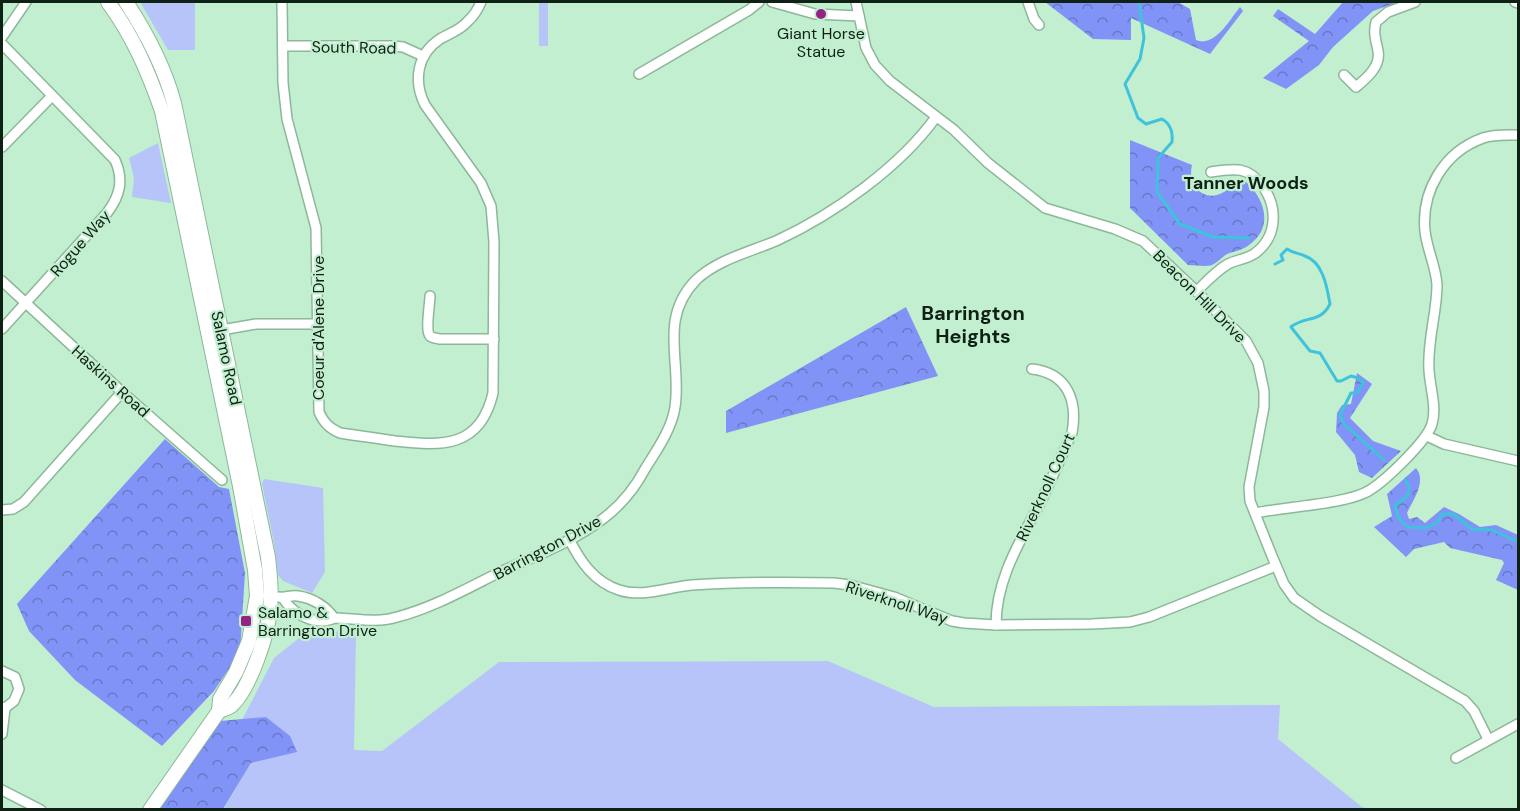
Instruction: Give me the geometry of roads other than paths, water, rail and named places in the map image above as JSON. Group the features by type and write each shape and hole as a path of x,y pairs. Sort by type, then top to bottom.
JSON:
{"main road":[{"name":"Salamo Road","path":"108,2 123,22 140,52 162,111 267,547 270,597 267,629 252,672 231,706 219,711 150,810"},
{"name":"Salamo Road","path":"126,2 149,39 169,85 214,332"}],"street":[{"path":"2,37 26,2"},
{"name":"Coeur d'Alene Drive","path":"282,2 283,89 287,119 316,228 317,404 319,413 330,429 340,433 442,445 460,439 473,430 485,415 493,393 494,227 490,206 481,183 424,105 418,81 423,56"},
{"path":"423,56 434,43 468,22 481,2"},
{"path":"639,74 759,2"},
{"path":"772,2 815,14 859,16"},
{"name":"Beacon Hill Drive","path":"856,2 866,48 875,65 890,81 954,130 1011,182 1045,208 1115,229 1143,242 1197,291 1249,345 1262,376 1264,407 1249,487 1250,499 1276,566 1290,594 1300,603 1469,704 1488,739"},
{"path":"1028,2 1032,15 1039,25"},
{"path":"1344,75 1356,87 1363,81 1379,59 1373,32 1376,22 1388,12 1415,2"},
{"name":"Rogue Way","path":"2,44 115,160 120,174 119,191 115,203 2,329"},
{"name":"South Road","path":"283,46 392,46 403,47 423,56"},
{"path":"2,147 52,96"},
{"name":"Barrington Drive","path":"270,597 289,609 321,622 334,618 366,621 395,618 412,613 569,539 604,519 626,497 644,472 669,426 675,407 676,388 674,322 681,301 695,281 720,263 779,239 830,210 879,177 901,159 936,117"},
{"path":"1255,513 1338,500 1370,490 1427,435 1432,424 1434,410 1428,356 1437,286 1435,269 1425,233 1426,198 1444,165 1465,148 1482,138 1518,135"},
{"path":"1197,291 1228,264 1257,251 1270,235 1273,222 1271,199 1260,182 1248,172 1234,168 1211,172"},
{"name":"Haskins Road","path":"2,281 122,393 222,480"},
{"path":"430,296 428,330 431,337 494,339"},
{"path":"214,332 256,324 317,324"},
{"name":"Riverknoll Court","path":"996,625 1002,580 1072,434 1074,422 1071,400 1062,381 1053,374 1032,369"},
{"path":"2,510 13,509 24,502 122,393"},
{"path":"1427,435 1444,444 1518,461"},
{"name":"Riverknoll Way","path":"569,539 582,563 595,576 617,590 631,593 693,585 834,583 894,597 952,621 996,625 1130,622 1149,617 1276,566"},
{"path":"270,597 296,595 327,608 334,618"},
{"path":"2,671 15,677 19,689 15,701 3,707 2,734"},
{"path":"1456,758 1518,723"},
{"path":"2,790 41,810"}],"waterway":[{"path":"1139,2 1144,38 1140,59 1125,84 1138,118 1146,124 1162,119 1168,123 1172,132 1172,142 1158,158 1157,192 1180,224 1213,237 1249,238"},
{"path":"1275,264 1283,260 1281,255 1287,249 1311,259 1320,269 1326,283 1330,304 1317,317 1296,323 1291,327 1310,351 1320,353 1337,381 1351,376 1363,383 1357,393 1351,393 1340,415 1343,423 1384,460"},
{"path":"1406,480 1409,488 1408,495 1395,506 1399,519 1408,527 1426,528 1437,523 1442,514 1453,514 1472,529 1492,530 1518,542"}],"place":[{"name":"Giant Horse Statue","path":"821,14"},
{"name":"Salamo & Barrington Drive","path":"246,621"}],"district":[{"name":"Tanner Woods","path":"1246,183"},
{"name":"Barrington Heights","path":"973,324"}]}
